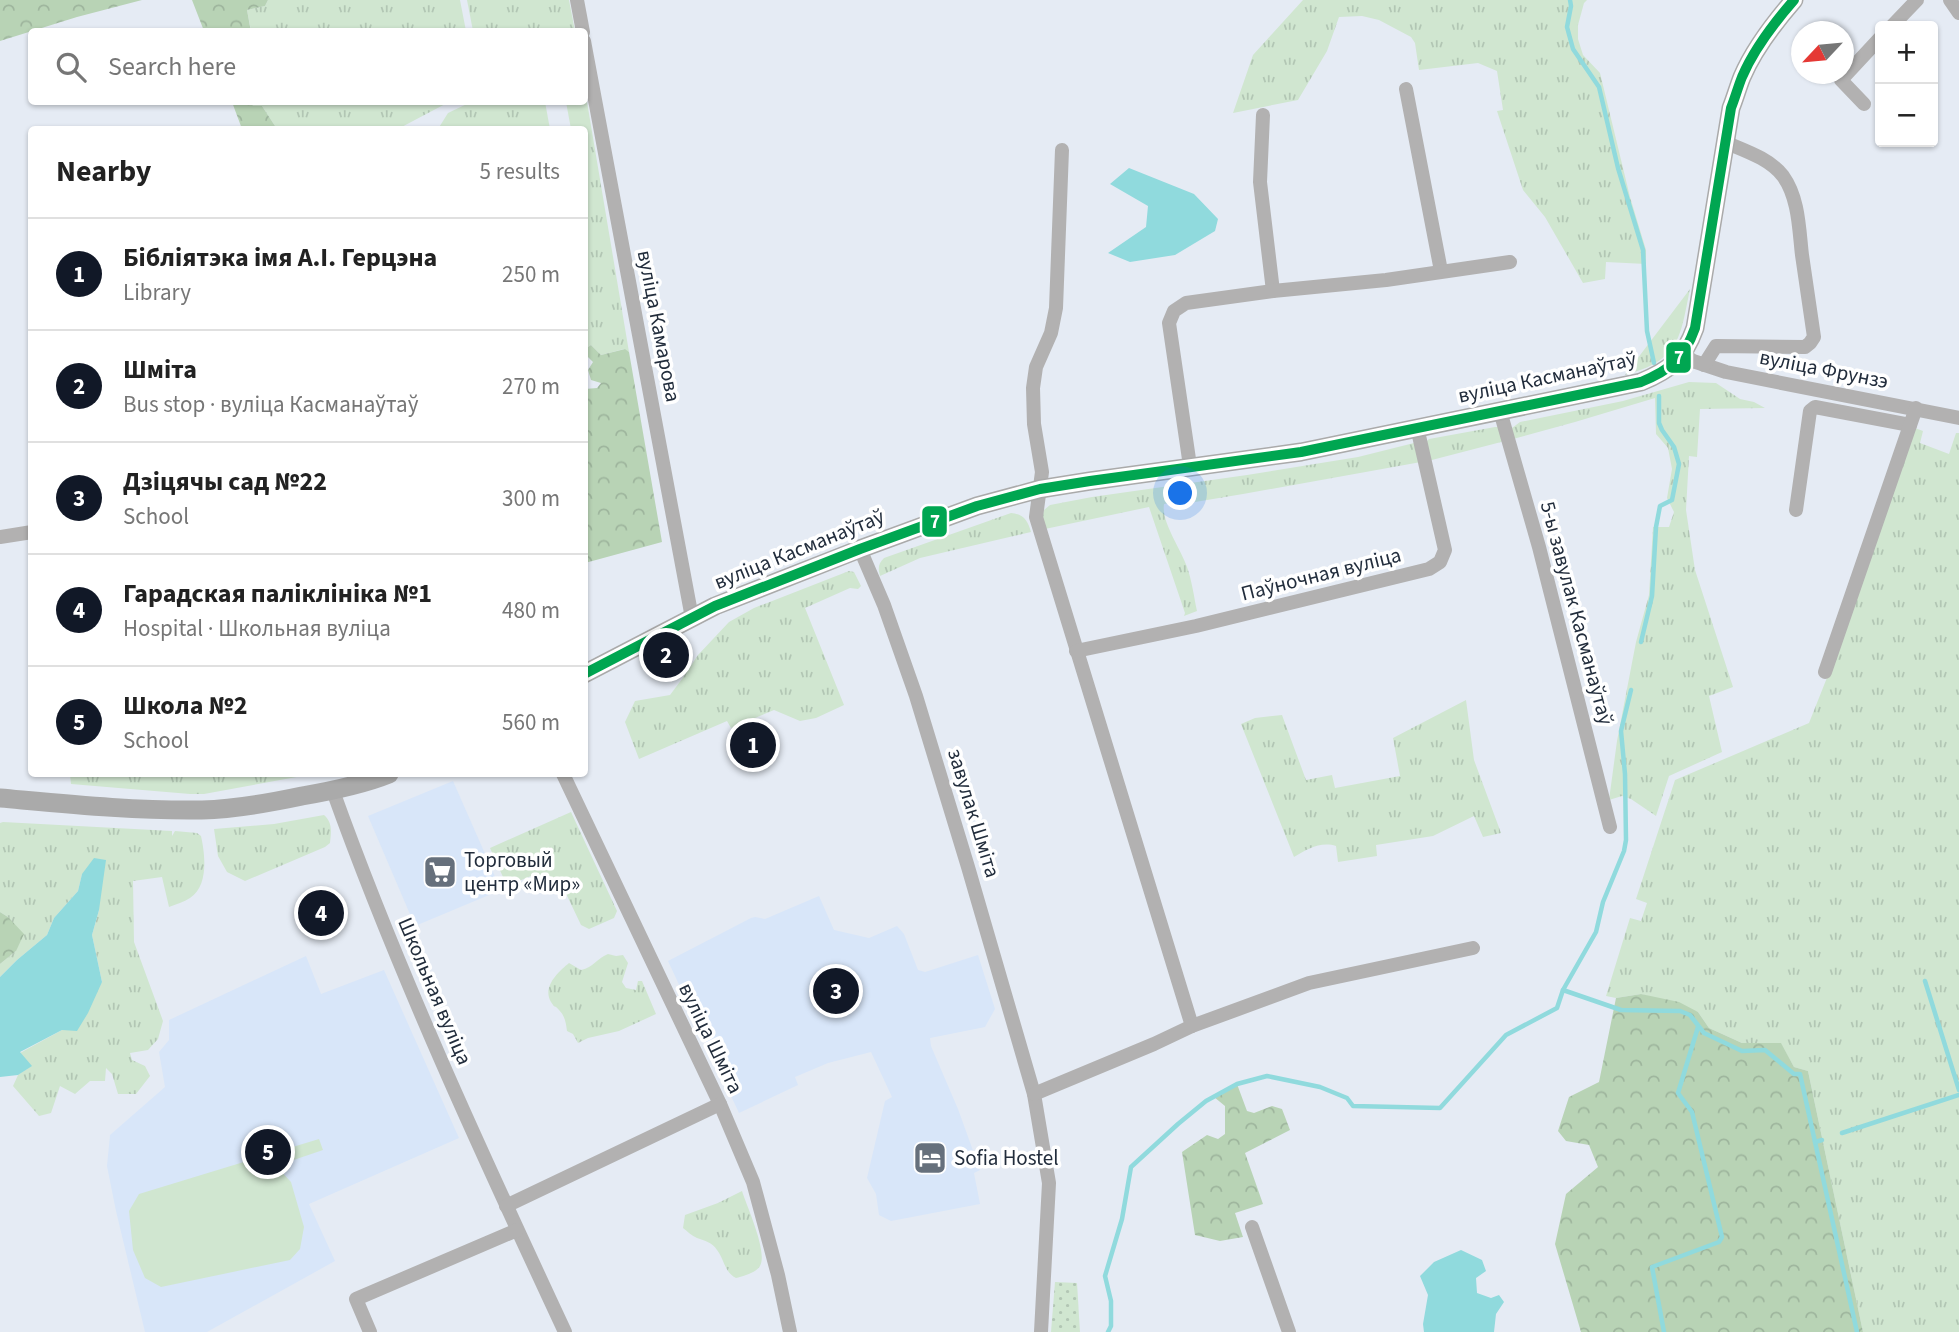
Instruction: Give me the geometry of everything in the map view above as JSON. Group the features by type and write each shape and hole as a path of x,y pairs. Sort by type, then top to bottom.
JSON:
{"main road":[{"path":"1684,354 1695,328 1731,108 1742,76 1758,47 1794,0"},
{"name":"вуліца Касманаўтаў","path":"588,672 715,606 977,506 1040,489 1301,452 1640,382 1672,366 1684,354"},
{"path":"0,798 123,809 205,810 271,802 382,777"}],"street":[{"path":"577,0 582,28"},
{"path":"1897,21 1917,0"},
{"path":"1950,0 1959,13"},
{"path":"1864,104 1841,80 1875,43"},
{"name":"вуліца Камарова","path":"588,62 692,618"},
{"path":"1406,89 1441,271"},
{"path":"1263,115 1260,183 1273,291"},
{"path":"1704,365 1716,346 1805,347 1814,337 1796,212 1790,189 1776,169 1750,152 1727,144"},
{"path":"1062,150 1056,308 1051,333 1037,367 1033,388 1034,424 1042,472 1036,517 1192,1026"},
{"path":"1190,467 1169,323 1174,310 1186,303 1510,262"},
{"name":"вуліца Фрунзэ","path":"1684,354 1704,365 1726,372 1959,418"},
{"path":"1796,510 1810,411 1815,407 1910,425"},
{"path":"1825,672 1916,408"},
{"name":"5-ы завулак Касманаўтаў","path":"1500,411 1539,547 1609,827"},
{"name":"Паўночная вуліца","path":"1076,651 1196,626 1429,569 1440,562 1445,550 1417,427"},
{"path":"0,537 28,533"},
{"name":"завулак Шміта","path":"860,549 884,605 916,696 1034,1094 1049,1183 1041,1332"},
{"name":"вуліца Шміта","path":"564,777 720,1104 753,1182 790,1332"},
{"name":"Школьная вуліца","path":"333,790 389,939 506,1206 565,1332"},
{"path":"1034,1094 1192,1026 1309,983 1472,948"},
{"path":"506,1206 720,1104"},
{"path":"1252,1227 1289,1332"},
{"path":"370,1332 356,1299 517,1230"}],"shaded area":[{"path":"453,781 501,890 415,926 368,816"},
{"path":"819,896 834,930 869,938 897,926 904,934 918,970 925,972 978,955 995,1009 985,1027 930,1038 980,1170 974,1173 980,1204 891,1221 879,1215 876,1194 867,1178 885,1101 892,1097 871,1052 828,1063 795,1077 798,1085 739,1113 668,961 751,918 765,919"},
{"path":"306,956 321,994 384,970 459,1138 309,1204 335,1261 207,1332 145,1332 107,1166 110,1135 165,1087 159,1052 169,1040 169,1020"}],"green space":[{"path":"0,0 142,0 42,28 28,28 28,32 0,41"},
{"path":"192,0 268,0 265,6 247,10 250,28 203,28"},
{"path":"268,0 460,0 465,28 250,28 247,10 265,6"},
{"path":"467,0 569,0 574,28 472,28"},
{"path":"1303,0 1587,0 1578,25 1578,39 1583,55 1600,73 1630,197 1646,250 1646,264 1606,262 1605,279 1583,283 1545,217 1523,190 1497,111 1503,110 1497,71 1478,63 1419,70 1415,43 1411,37 1379,20 1362,16 1339,17 1327,51 1298,100 1233,113 1253,55"},
{"path":"233,105 262,106 275,126 241,126"},
{"path":"443,105 404,126 275,126 262,106 253,106"},
{"path":"465,105 546,105 549,126 440,126 448,113"},
{"path":"567,105 588,105 629,352 624,349 601,355 591,345 588,347 588,126 570,126"},
{"path":"1690,289 1680,334 1674,345 1657,362 1625,375"},
{"path":"591,345 601,355 625,349 629,352 662,542 588,562 588,389 597,388 601,383 591,380 588,370 593,362 588,357 588,347"},
{"path":"1689,382 1716,383 1740,399 1765,408 1700,409 1697,457 1689,456 1686,510 1695,570 1733,687 1709,696 1722,752 1669,776 1656,816 1631,799 1622,796 1609,800 1636,642 1649,595 1653,527 1669,527 1674,512 1667,498 1672,469 1668,448 1656,434 1655,398 1513,439 1512,428 1520,422 1623,401"},
{"path":"1499,427 1505,441 1428,461 1426,442 1429,439"},
{"path":"1915,428 1923,431 1920,443 1949,454 1956,433 1959,433 1959,1332 1863,1332 1808,1071 1794,1067 1781,1044 1742,1043 1709,1028 1698,1012 1641,994 1616,998 1606,996 1630,918 1641,921 1647,903 1636,899 1675,780 1809,723 1836,655"},
{"path":"1414,443 1421,462 1183,504 1182,501 1164,504 1165,519 1189,572 1197,611 1184,616 1149,507 1045,529 1042,517 1044,510 1050,505 1358,457"},
{"path":"1011,513 1025,519 1031,532 920,558 880,576 879,566 884,558"},
{"path":"849,571 854,572 861,586 858,589 850,588 805,608 844,705 816,718 800,721 774,710 731,728 727,721 639,759 625,722 635,701 670,695 698,655 729,622 754,608"},
{"path":"1466,700 1474,760 1501,833 1483,837 1474,816 1433,836 1376,845 1377,856 1338,862 1336,846 1325,844 1294,857 1241,724 1255,718 1282,715 1306,780 1332,775 1335,788 1400,776 1393,738"},
{"path":"70,777 297,777 204,794 71,784"},
{"path":"571,812 617,911 614,918 589,929 581,925 560,881 547,875 531,876 507,886 490,848"},
{"path":"324,815 330,824 330,843 245,881 227,872 218,856 214,829 274,824"},
{"path":"0,823 172,831 172,836 175,831 197,833 201,836 204,852 203,878 196,893 190,898 169,907 162,877 133,881 134,942 163,1021 158,1039 148,1050 130,1053 132,1060 145,1066 150,1076 136,1094 118,1094 112,1074 106,1068 105,1081 90,1081 75,1094 60,1086 51,1113 39,1116 13,1086 18,1075 31,1066 20,1053 62,1030 102,982 92,935 99,910 82,874 78,891 54,918 47,935 0,977 0,964 16,951 8,917 0,912"},
{"path":"0,912 24,934 16,951 0,964"},
{"path":"608,954 623,955 628,963 622,982 626,988 636,990 638,981 642,981 656,1014 619,1031 578,1043 573,1034 567,1031 563,1015 551,1002 548,991 550,985 569,963 581,970"},
{"path":"1641,994 1679,1002 1698,1012 1709,1028 1742,1043 1781,1043 1794,1067 1808,1071 1863,1332 1581,1332 1555,1244 1566,1194 1598,1167 1589,1145 1566,1141 1558,1131 1569,1097 1599,1082 1616,998"},
{"path":"1237,1084 1247,1111 1254,1113 1272,1106 1282,1109 1290,1130 1245,1153 1263,1204 1235,1213 1243,1237 1220,1241 1195,1235 1182,1152 1207,1135 1218,1139 1225,1134 1225,1106 1214,1097"},
{"path":"319,1139 323,1150 276,1166 291,1182 304,1227 300,1249 290,1260 161,1287 145,1278 133,1250 129,1211 139,1194"},
{"path":"742,1191 759,1240 762,1259 756,1271 736,1278 729,1273 713,1245 683,1228 685,1215"},
{"path":"1055,1282 1077,1283 1080,1332 1051,1332"}],"water":[{"path":"1129,168 1194,194 1218,219 1215,231 1175,255 1130,262 1108,253 1146,227 1148,206 1110,184"},
{"path":"94,858 106,860 99,910 92,935 102,982 77,1031 62,1030 20,1052 32,1066 18,1075 0,1077 0,977 47,935 54,918 78,891 82,874"},
{"path":"1461,1250 1482,1260 1486,1271 1476,1278 1477,1293 1491,1298 1499,1295 1504,1302 1496,1314 1494,1332 1424,1332 1428,1295 1420,1276 1434,1262"}],"waterway":[{"path":"1570,0 1567,27 1573,49 1599,87 1618,168 1643,250 1647,331 1654,363"},
{"path":"1641,642 1652,596 1656,527 1660,506 1672,500 1679,464 1674,447 1659,423 1659,396"},
{"path":"1108,1332 1111,1326 1111,1301 1105,1276 1122,1219 1131,1167 1206,1101 1237,1084 1267,1076 1320,1087 1347,1098 1353,1106 1440,1108 1506,1035 1557,1008 1563,990 1596,932 1603,902 1624,851 1625,774 1621,731 1631,690"},
{"path":"1925,981 1959,1090"},
{"path":"1563,990 1621,1010 1680,1011 1690,1015 1704,1033 1742,1051 1765,1050 1794,1074 1800,1074 1857,1332"},
{"path":"1664,1332 1652,1267 1719,1242 1722,1237 1692,1112 1678,1093 1698,1027"},
{"path":"1842,1133 1959,1095"},
{"path":"1815,1142 1822,1140"}],"transit line":[{"name":"7","path":"588,672 715,606 977,506 1040,489 1301,452 1641,382 1660,373 1681,356 1695,328 1731,108 1758,46 1794,0"}],"place":[{"name":"Шміта","path":"666,655"},
{"name":"Бібліятэка імя А.І. Герцэна","path":"753,745"},
{"name":"Торговый центр «Мир»","path":"440,872"},
{"name":"Гарадская паліклініка №1","path":"321,913"},
{"name":"Дзіцячы сад №22","path":"836,991"},
{"name":"Школа №2","path":"268,1152"},
{"name":"Sofia Hostel","path":"930,1158"}]}
